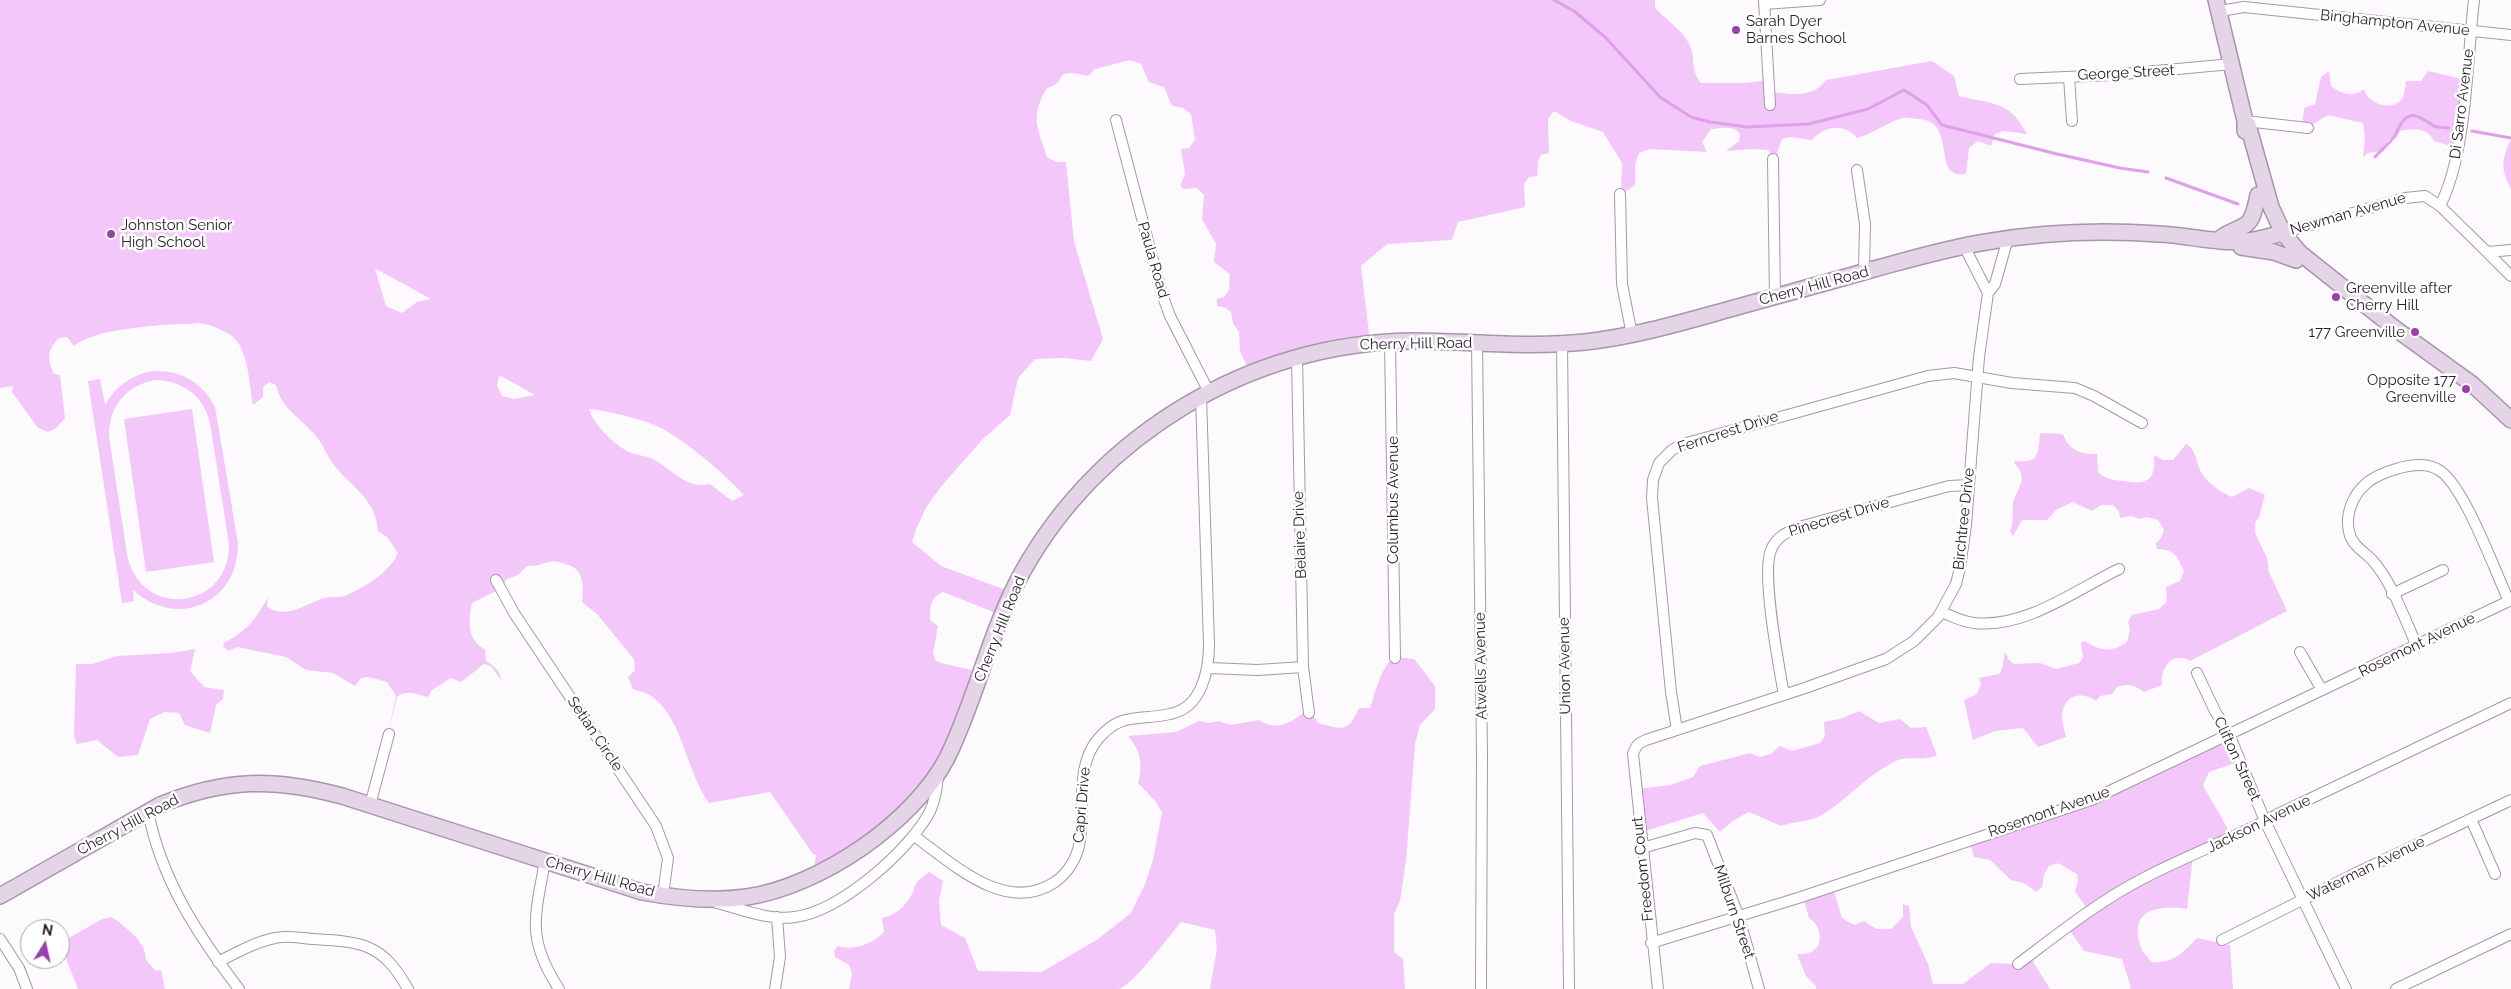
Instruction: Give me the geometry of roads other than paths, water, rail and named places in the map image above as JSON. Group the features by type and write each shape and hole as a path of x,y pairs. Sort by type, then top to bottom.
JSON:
{"main road":[{"path":"2218,5 2245,121 2245,132 2258,195 2278,234 2296,260 2328,286 2387,321"},
{"path":"2245,121 2248,125 2278,234 2312,265 2472,384 2511,420"},
{"path":"2218,240 2248,224 2255,210 2258,195"},
{"name":"Cherry Hill Road","path":"0,896 148,811 203,790 222,785 258,782 301,785 370,805 617,886 663,895 699,898 747,897 773,890 822,872 851,856 876,838 907,809 938,771 949,754 969,707 996,628 1012,592 1040,543 1078,494 1117,454 1157,423 1205,394 1277,363 1336,348 1390,342 1562,343 1632,335 1964,246 2008,238 2103,232 2183,236 2241,242 2278,234"},
{"path":"2183,236 2198,241 2274,252 2296,260"}],"street":[{"path":"1770,105 1764,2 1820,0"},
{"name":"Di Sarro Avenue","path":"2440,206 2451,180 2460,133 2474,0"},
{"name":"Binghampton Avenue","path":"2218,5 2511,35"},
{"name":"George Street","path":"2020,79 2200,69 2232,64"},
{"path":"2069,77 2072,121"},
{"name":"Paula Road","path":"1116,120 1170,316 1205,394"},
{"path":"2245,121 2308,128"},
{"path":"1773,159 1775,297"},
{"path":"1857,170 1865,224 1864,272"},
{"path":"1620,194 1622,284 1632,335"},
{"name":"Newman Avenue","path":"2278,234 2416,195 2424,196 2440,206 2511,276"},
{"name":"Birchtree Drive","path":"1635,748 1640,742 1784,695 1886,659 1914,641 1941,612 1956,584 1960,568 1969,485 1977,376 1988,293 1995,284 2008,238"},
{"path":"1964,246 1988,293"},
{"path":"2487,252 2511,250"},
{"name":"Columbus Avenue","path":"1390,342 1395,658"},
{"name":"Atwells Avenue","path":"1477,343 1482,756 1481,989"},
{"name":"Union Avenue","path":"1562,343 1569,989"},
{"name":"Belaire Drive","path":"1297,357 1302,667 1309,712"},
{"name":"Ferncrest Drive","path":"1677,730 1652,510 1653,480 1659,463 1672,450 1683,444 1911,380 1954,373 2012,383 2075,388 2094,396 2142,423"},
{"name":"Capri Drive","path":"914,836 979,882 1014,892 1033,893 1046,888 1066,874 1076,856 1080,841 1086,756 1097,740 1110,726 1121,721 1134,717 1172,714 1186,707 1200,692 1209,668 1205,394"},
{"path":"2417,646 2377,566 2352,540 2348,513 2360,490 2373,478 2406,466 2422,465 2437,469 2455,485 2510,600"},
{"name":"Pinecrest Drive","path":"1784,695 1774,632 1768,574 1768,558 1775,543 1783,534 1799,527 1941,488 1969,485"},
{"path":"1941,612 1973,623 1986,623 2020,617 2048,607 2119,569"},
{"path":"2392,594 2443,570"},
{"name":"Setian Circle","path":"496,580 514,613 656,826 668,858 663,895"},
{"name":"Rosemont Avenue","path":"1652,943 1739,917 2090,800 2417,646 2510,600"},
{"path":"2300,652 2322,690"},
{"path":"1209,668 1258,670 1302,667"},
{"name":"Clifton Street","path":"2198,673 2214,710 2229,734 2265,821 2346,989"},
{"name":"Jackson Avenue","path":"2018,964 2064,930 2143,878 2251,830 2265,821 2511,703"},
{"path":"370,805 389,734"},
{"name":"Freedom Court","path":"1635,748 1633,754 1658,989"},
{"path":"699,898 777,917 803,915 843,896 879,872 896,857 914,836 929,814 934,802 938,771"},
{"name":"Waterman Avenue","path":"2222,940 2511,800"},
{"path":"148,811 157,852 178,899 218,962 239,989"},
{"path":"2471,819 2495,874"},
{"name":"Milburn Street","path":"1642,848 1695,833 1707,835 1739,917 1759,989"},
{"path":"545,861 535,906 535,925 540,954 559,989"},
{"path":"775,989 780,957 777,917"},
{"path":"2396,989 2511,934"},
{"path":"218,962 261,942 280,937 349,942 377,950 394,966 408,989"},
{"path":"0,939 19,968 27,989"}],"waterway":[{"path":"1554,0 1574,11 1605,37 1660,97 1691,117 1710,122 1748,127 1809,124 1868,109 1904,90 1927,105 1942,125 2057,154 2120,168 2148,172"},
{"path":"2375,157 2390,142 2403,120 2407,117 2415,116 2436,127 2449,128"},
{"path":"2472,131 2511,138"},
{"path":"2166,178 2238,204"}],"place":[{"name":"Sarah Dyer Barnes School","path":"1736,30"},
{"name":"Johnston Senior High School","path":"111,234"},
{"name":"Greenville after Cherry Hill","path":"2336,297"},
{"name":"177 Greenville","path":"2415,332"},
{"name":"Opposite 177 Greenville","path":"2466,389"}]}
